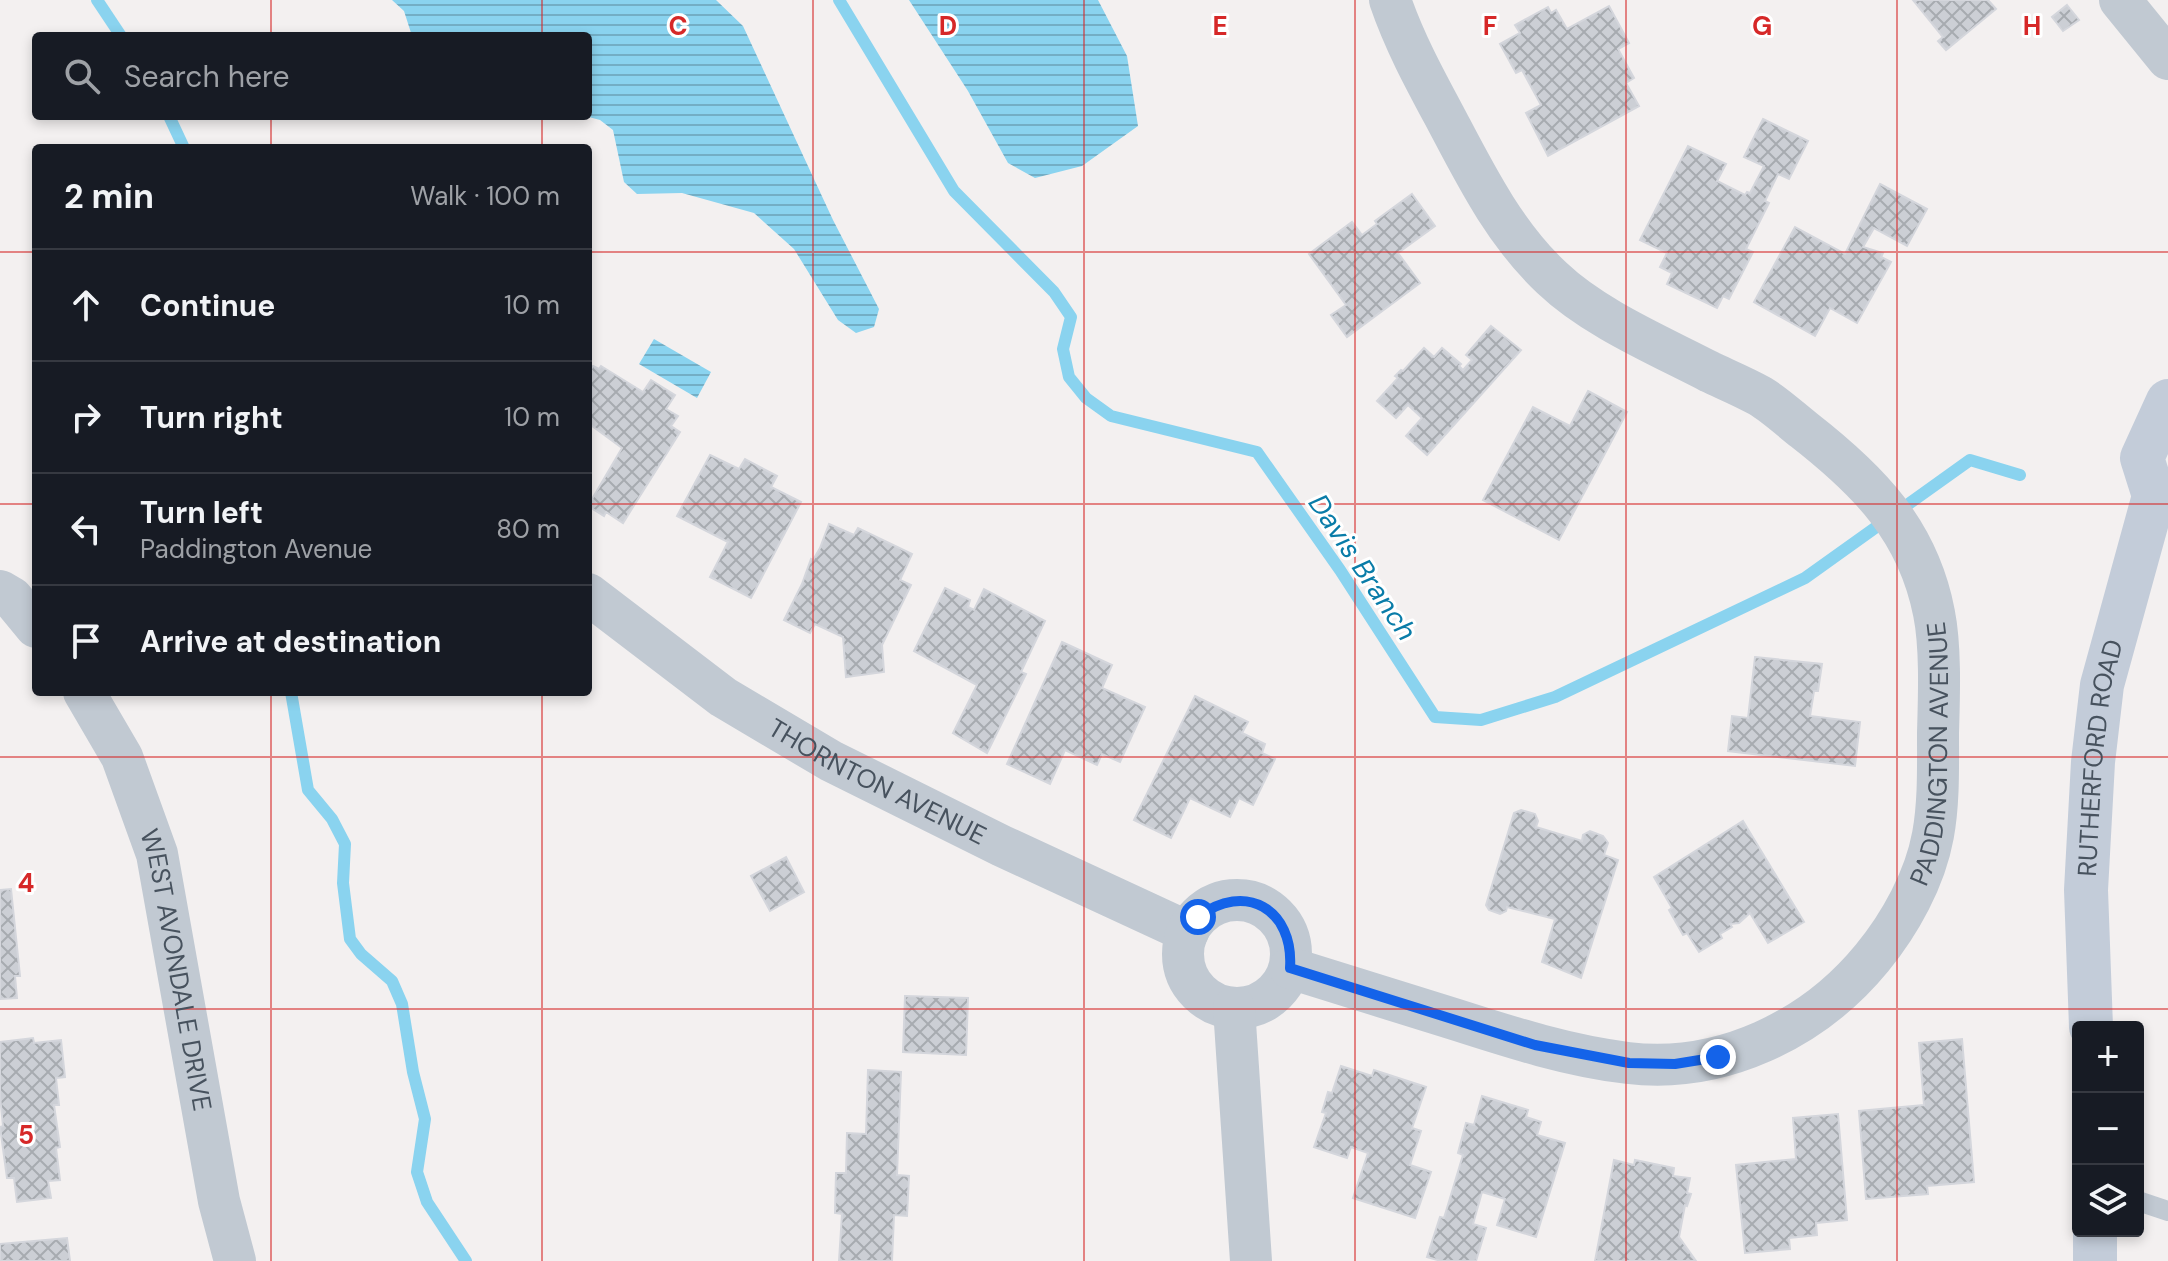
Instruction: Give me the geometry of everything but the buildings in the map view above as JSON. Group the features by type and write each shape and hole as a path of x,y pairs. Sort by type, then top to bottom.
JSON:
{"street":[{"name":"PADDINGTON AVENUE","path":"1290,968 1535,1045 1629,1063 1675,1064 1718,1057 1750,1048 1778,1035 1822,1007 1861,972 1890,936 1923,870 1933,835 1939,703 1935,615 1916,552 1906,535 1875,492 1847,464 1764,398 1621,327 1554,280 1512,235 1476,175 1402,37 1390,0"},
{"path":"2120,0 2168,59"},
{"name":"RUTHERFORD ROAD","path":"2091,1021 2087,838 2102,685 2161,493 2142,458 2168,401"},
{"name":"THORNTON AVENUE","path":"592,597 723,697 831,761 1002,846 1188,932"},
{"name":"WEST AVONDALE DRIVE","path":"86,696 122,757 157,854 219,1201 235,1261"},
{"path":"1229,901 1247,901 1264,907 1277,918 1287,933 1291,950 1290,968 1282,984 1269,998 1253,1006 1234,1008 1220,1005 1196,989 1184,961 1188,932 1198,917 1212,907 1229,901"},
{"path":"1234,1008 1251,1261"},
{"path":"2095,1237 2095,1261"}],"lane":[{"path":"2144,1203 2168,1211"}],"water":[{"path":"392,0 716,0 743,26 833,220 879,309 874,327 856,333 838,320 794,249 754,213 682,193 637,194 624,182 613,130 592,118 592,32 411,32 404,11"},
{"path":"909,0 1098,0 1127,56 1138,126 1082,166 1035,178 1008,163 968,91"},
{"path":"654,339 711,372 697,398 639,364"}],"waterway":[{"path":"97,0 118,32"},
{"name":"Davis Branch","path":"839,0 954,191 1054,292 1071,317 1063,349 1069,377 1086,398 1111,416 1257,452 1340,570 1435,717 1481,720 1555,697 1805,578 1970,460 2020,475"},
{"path":"171,120 182,144"},
{"path":"292,696 308,790 332,819 345,844 343,883 350,939 361,954 392,981 402,1004 413,1072 425,1119 417,1172 427,1202 466,1261"}],"route":[{"path":"1198,917 1212,907 1229,901 1247,901 1264,907 1277,918 1287,933 1291,950 1290,968 1535,1045 1629,1063 1675,1064 1718,1057"}]}
